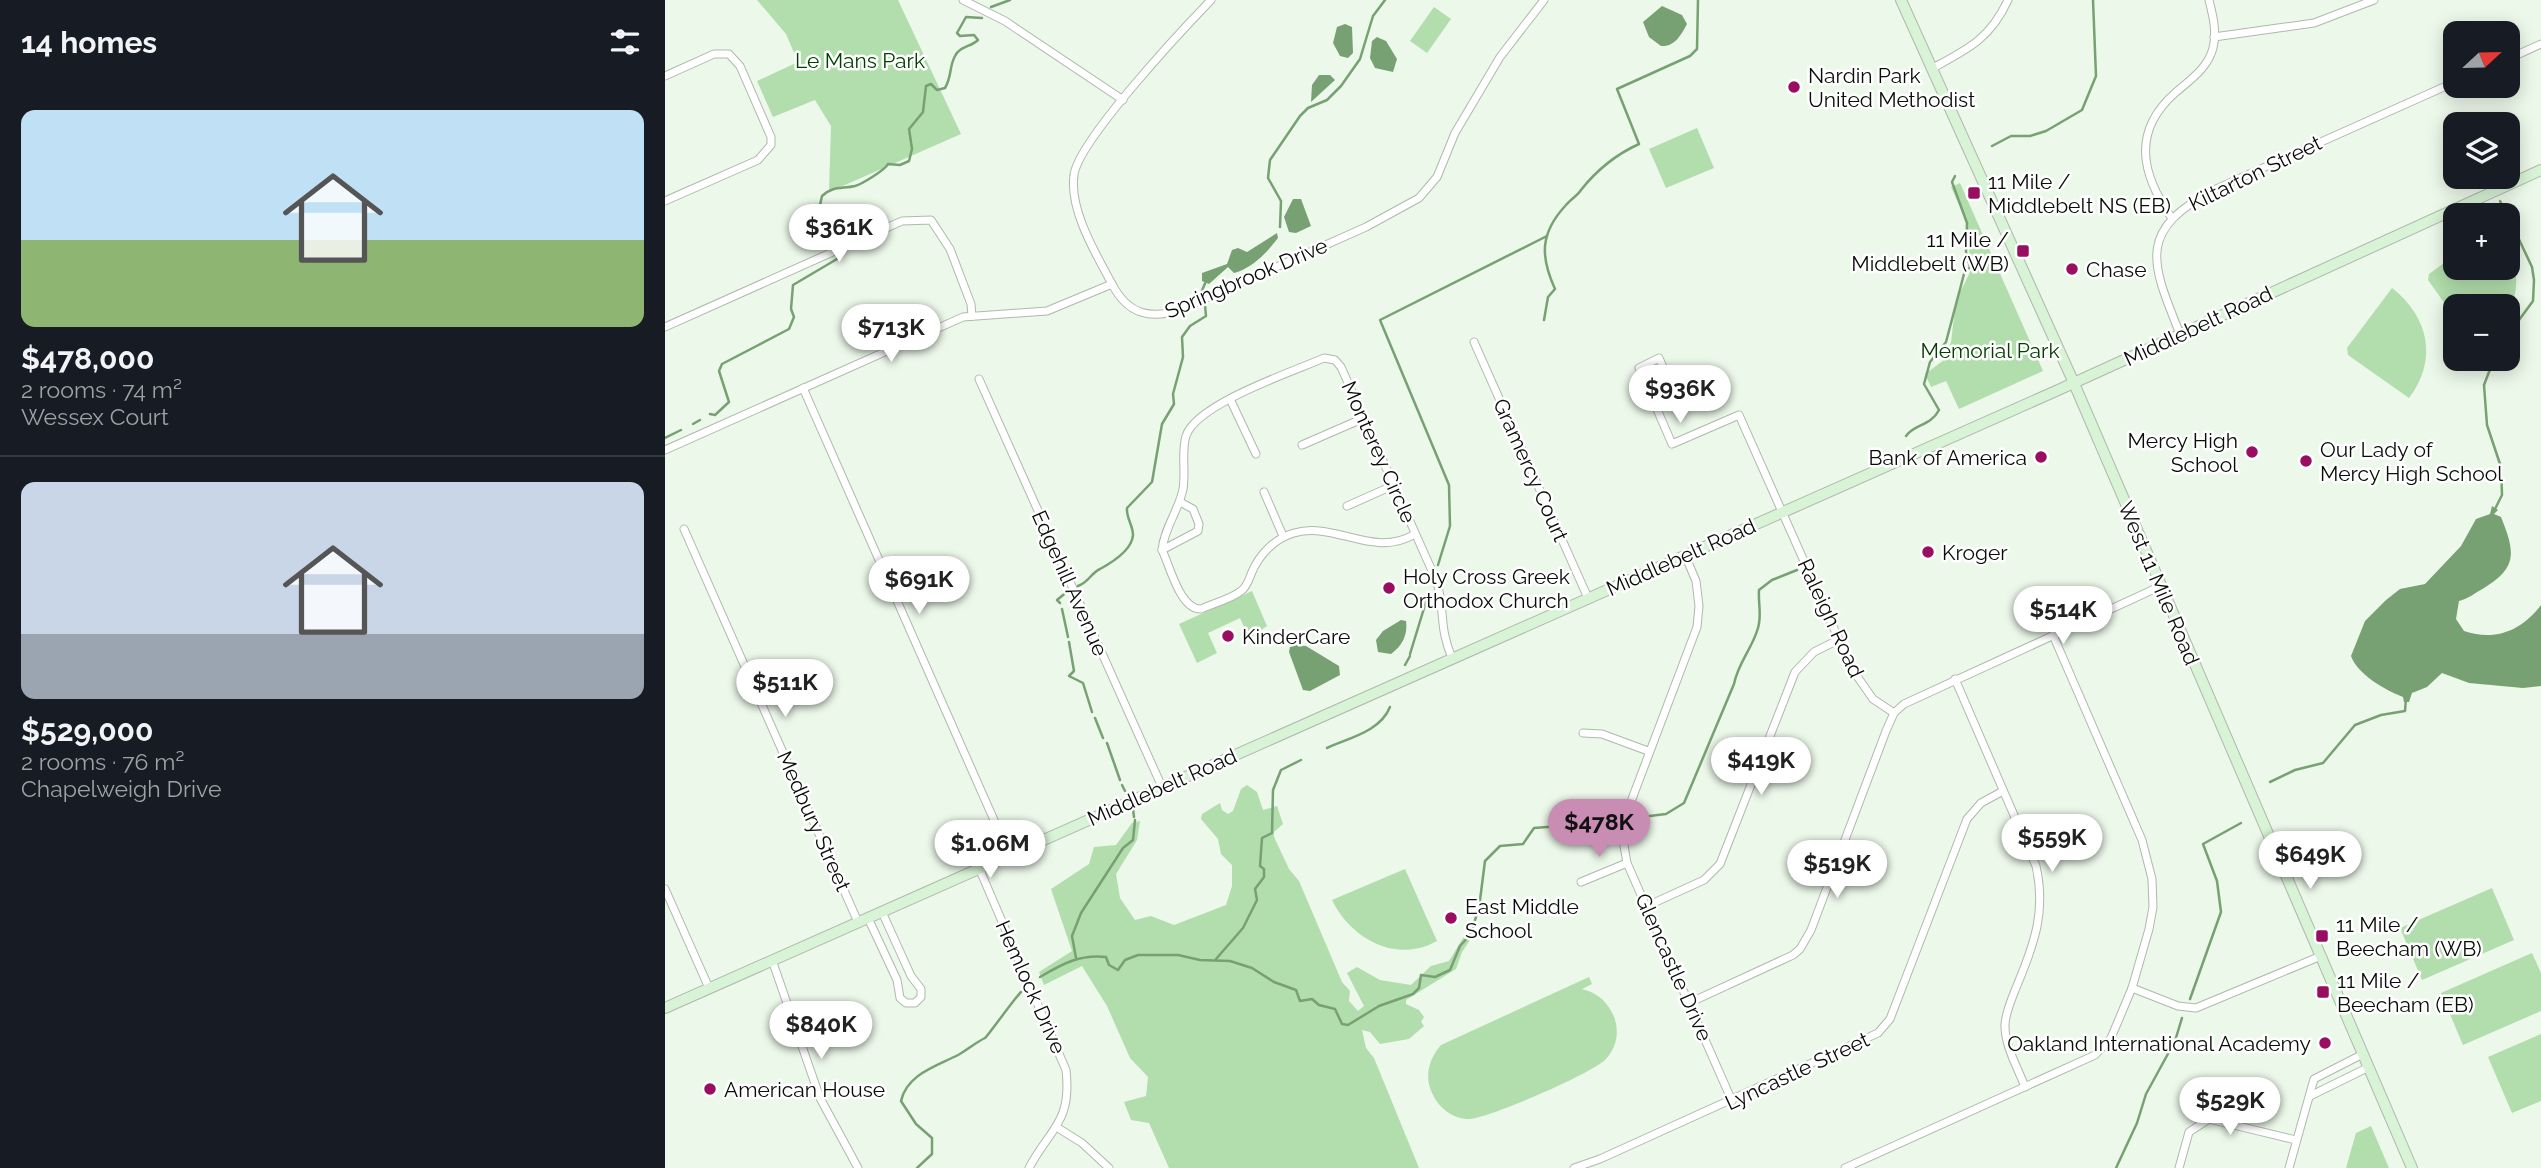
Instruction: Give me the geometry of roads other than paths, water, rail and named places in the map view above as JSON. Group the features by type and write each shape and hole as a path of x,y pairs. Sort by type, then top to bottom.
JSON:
{"street":[{"path":"963,0 1016,28 1122,100"},
{"name":"Springbrook Drive","path":"1211,0 1122,100 1077,159 1073,176 1081,219 1112,284 1134,311 1164,316 1361,229 1411,204 1437,177 1468,108 1500,57 1543,0"},
{"name":"West 11 Mile Road","path":"1901,0 2073,382 2412,1168"},
{"path":"1931,69 1986,36 1998,22 2008,0"},
{"path":"2171,218 2150,181 2144,158 2146,138 2162,107 2208,60 2214,37 2209,0"},
{"path":"2214,37 2314,23 2374,0"},
{"path":"2520,54 2541,44"},
{"path":"665,76 714,54 729,54 740,66 771,137 771,145 762,157 665,201"},
{"name":"Kiltarton Street","path":"2180,334 2157,278 2156,260 2161,238 2171,218 2190,202 2216,189 2443,87"},
{"name":"Middlebelt Road","path":"665,1008 1782,512 2541,170"},
{"path":"665,327 914,218 932,220 944,236 971,304 972,316"},
{"path":"665,450 972,316 1047,312 1112,284"},
{"name":"Gramercy Court","path":"1474,342 1588,598"},
{"name":"Monterey Circle","path":"1162,550 1179,502 1185,471 1186,437 1202,414 1324,358 1335,360 1341,367 1437,582 1441,597 1442,635 1453,658"},
{"path":"1659,358 1669,381 1653,400 1639,368 1659,358"},
{"name":"Edgehill Avenue","path":"979,379 1161,787"},
{"path":"803,388 1009,854"},
{"path":"1230,399 1255,454"},
{"name":"Raleigh Road","path":"1653,400 1672,444 1739,415 1838,640 1861,684 1873,699 1894,713"},
{"path":"1302,445 1364,418"},
{"path":"1347,506 1392,486"},
{"path":"1179,502 1193,509 1199,524 1198,531 1162,550 1186,603 1195,609 1201,609 1242,591 1258,561 1283,536 1264,492"},
{"name":"Medbury Street","path":"684,529 863,920 897,980 900,998 906,1003 915,1003 921,997 921,989 911,975 882,912"},
{"name":"Monterey Circle","path":"1283,536 1309,529 1329,531 1354,541 1388,544 1403,541 1415,534"},
{"name":"Glencastle Drive","path":"1685,555 1696,581 1699,606 1697,627 1621,828 1627,863 1732,1101"},
{"path":"1689,1003 1785,959 1800,949 1811,930 1894,713 1916,696 2161,586"},
{"path":"1845,1168 2084,1061 2103,1048 2111,1038 2132,988 2153,907 2148,859 2053,635"},
{"path":"1647,905 1703,880 1720,864 1795,672 1814,652 1838,640"},
{"path":"1955,680 2036,866 2041,900 2038,930 2009,1005 2005,1026 2010,1048 2025,1087"},
{"path":"1583,733 1602,734 1648,751"},
{"name":"Lyncastle Street","path":"1574,1168 1600,1160 1866,1041 1885,1027 1967,819 1981,803 2003,791"},
{"path":"1581,882 1627,863"},
{"name":"Hemlock Drive","path":"979,868 1063,1057 1068,1086 1058,1128"},
{"path":"665,889 709,988"},
{"path":"2132,988 2178,1006 2196,1008 2321,956"},
{"path":"772,960 820,1098 858,1168"},
{"path":"2289,1168 2314,1079 2326,1070 2363,1054"},
{"path":"2311,1096 2369,1067"},
{"path":"2179,1168 2189,1132 2209,1119 2296,1140"},
{"path":"1029,1168 1058,1128 1082,1143 1109,1168"}],"waterway":[{"path":"991,7 1010,0"},
{"path":"1280,227 1281,201 1268,178 1270,160 1300,116 1308,108 1327,100 1341,86 1360,59 1373,16 1385,0"},
{"path":"1544,320 1548,297 1555,289 1545,255 1551,225 1557,215 1600,170 1639,144 1617,89 1690,56 1697,49 1698,0"},
{"path":"1992,146 2011,136 2030,136 2046,131 2082,110 2096,76 2093,0"},
{"path":"836,244 818,214 822,196 833,189 858,185 888,164 900,165 909,161 912,149 909,129 923,112 926,86 931,84 937,90 945,88 957,53 978,40 974,35 960,36 957,33 966,17 982,18"},
{"path":"1906,436 1932,419 1939,410 1924,384 1930,362 1946,342 1964,274 1970,267 1966,252 1967,223 1952,182 1955,176"},
{"path":"1438,565 1450,526 1449,485 1380,320 1547,236"},
{"path":"2520,242 2532,267 2534,280 2533,301 2520,319"},
{"path":"710,414 715,415 729,402 719,371 722,364 789,329 794,317 791,309 793,285 837,259 838,255"},
{"path":"1201,293 1206,281"},
{"path":"1078,586 1120,556 1132,541 1133,531 1127,508 1152,482 1162,424 1174,404 1173,394 1183,357 1182,337 1190,326 1206,316 1205,305"},
{"path":"2489,371 2484,385 2487,425 2501,467 2502,495 2495,509"},
{"path":"693,424 700,420"},
{"path":"665,438 681,430"},
{"path":"1633,818 1666,814 1684,803 1758,628 1759,590 1772,580 1797,570"},
{"path":"1060,603 1057,600 1068,591"},
{"path":"1410,654 1429,592"},
{"path":"1062,609 1068,637"},
{"path":"1069,642 1074,671 1069,676 1083,683 1092,712"},
{"path":"1405,665 1410,656"},
{"path":"2270,782 2295,770 2323,763 2355,725 2381,715 2405,711 2406,698"},
{"path":"1327,748 1379,723 1390,707"},
{"path":"1095,718 1103,738"},
{"path":"1107,743 1120,780"},
{"path":"1216,959 1243,928 1257,900 1255,889 1264,877 1264,869 1260,866 1262,838 1272,833 1273,790 1281,770 1301,760"},
{"path":"1122,785 1125,791"},
{"path":"1133,809 1134,817"},
{"path":"1076,958 1072,936 1081,913 1123,848 1133,840 1135,820"},
{"path":"1040,977 1064,964 1097,956 1106,957 1109,965 1118,970 1125,960 1138,955 1178,955 1200,960 1230,961 1252,968 1274,982 1296,990 1300,1001 1312,999 1319,1005 1335,1009 1342,1024 1348,1025 1379,1006 1413,994 1419,988 1421,975 1435,977 1450,970 1460,946 1470,935 1479,908 1485,861 1500,846 1523,844 1534,828 1613,822"},
{"path":"2190,999 2221,912 2217,881 2203,844 2241,823"},
{"path":"917,1168 932,1154 932,1138 916,1124 901,1101 904,1092 916,1077 985,1038 1021,992"},
{"path":"2116,1168 2137,1123 2146,1094 2175,1041 2182,1018"}],"place":[{"name":"Nardin Park United Methodist","path":"1794,87"},
{"name":"11 Mile / Middlebelt NS (EB)","path":"1974,193"},
{"name":"11 Mile / Middlebelt (WB)","path":"2023,251"},
{"name":"Chase","path":"2072,269"},
{"name":"Mercy High School","path":"2252,452"},
{"name":"Bank of America","path":"2041,457"},
{"name":"Our Lady of Mercy High School","path":"2306,461"},
{"name":"Kroger","path":"1928,552"},
{"name":"Holy Cross Greek Orthodox Church","path":"1389,588"},
{"name":"KinderCare","path":"1228,636"},
{"name":"East Middle School","path":"1451,918"},
{"name":"11 Mile / Beecham (WB)","path":"2322,936"},
{"name":"11 Mile / Beecham (EB)","path":"2323,992"},
{"name":"Oakland International Academy","path":"2325,1043"},
{"name":"American House","path":"710,1089"}],"park label":[{"name":"Le Mans Park","path":"860,60"},
{"name":"Memorial Park","path":"1990,350"}]}
